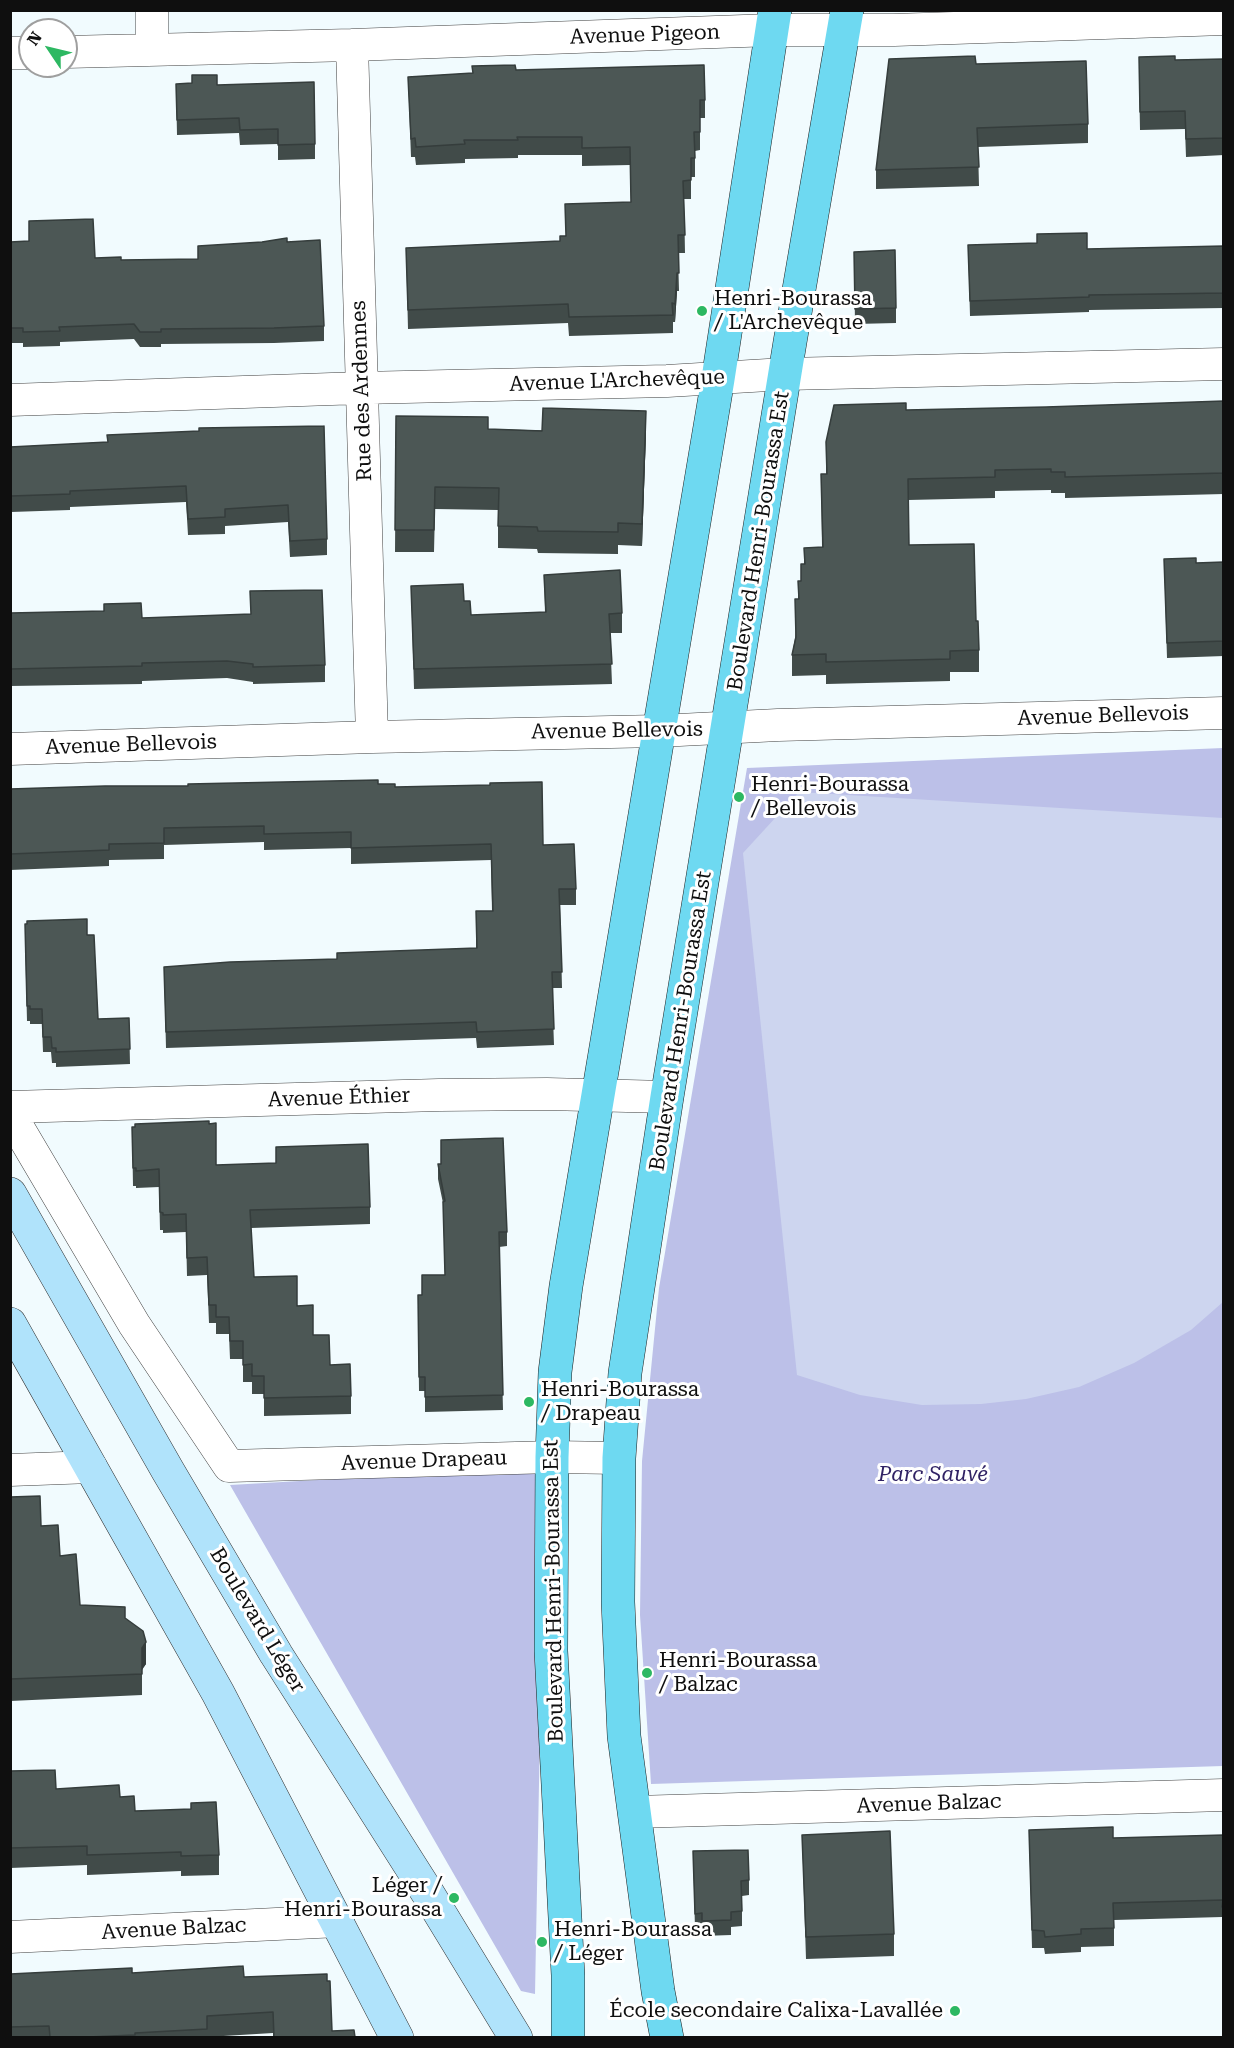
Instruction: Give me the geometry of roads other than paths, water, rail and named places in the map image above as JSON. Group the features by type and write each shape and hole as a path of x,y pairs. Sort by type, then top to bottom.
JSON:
{"main road":[{"name":"Boulevard Henri-Bourassa Est","path":"568,2037 568,1975 551,1651 555,1372 566,1286 597,1096 718,379 773,20"},
{"name":"Boulevard Henri-Bourassa Est","path":"667,2037 658,1992 624,1736 618,1602 619,1458 625,1373 667,1097 785,374 846,20"},
{"name":"Boulevard Léger","path":"10,1194 168,1471 276,1654 516,2037"},
{"path":"10,1324 218,1693 397,2037"}],"street":[{"path":"152,10 152,49"},
{"name":"Avenue Pigeon","path":"78,52 352,45 773,20 846,20 894,30 1224,19"},
{"name":"Rue des Ardennes","path":"352,45 372,737"},
{"name":"Avenue L'Archevêque","path":"10,400 718,379 785,374 1224,364"},
{"name":"Avenue Bellevois","path":"10,749 1224,713"},
{"name":"Avenue Éthier","path":"10,1107 439,1095 547,1094 667,1097"},
{"name":"Avenue Drapeau","path":"10,1114 134,1324 229,1467 552,1457 619,1458"},
{"path":"10,1470 91,1467"},
{"name":"Avenue Balzac","path":"635,1812 1224,1795"},
{"name":"Avenue Balzac","path":"10,1937 338,1921"}],"place":[{"name":"Henri-Bourassa / L'Archevêque","path":"702,311"},
{"name":"Henri-Bourassa / Bellevois","path":"739,797"},
{"name":"Henri-Bourassa / Drapeau","path":"529,1402"},
{"name":"Henri-Bourassa / Balzac","path":"647,1673"},
{"name":"Léger / Henri-Bourassa","path":"454,1898"},
{"name":"Henri-Bourassa / Léger","path":"542,1942"},
{"name":"École secondaire Calixa-Lavallée","path":"955,2011"}],"park label":[{"name":"Parc Sauvé","path":"933,1475"}]}
